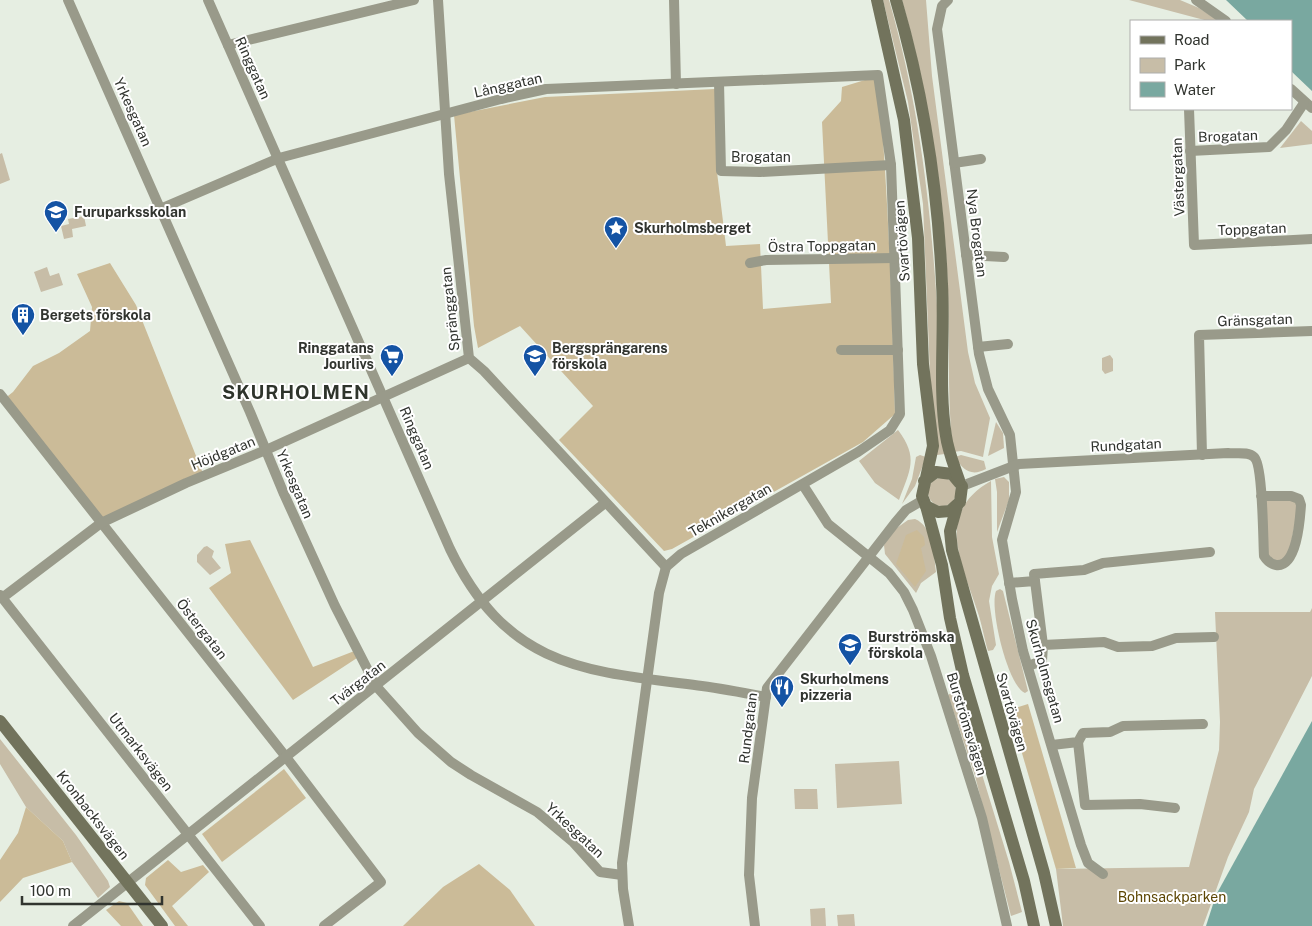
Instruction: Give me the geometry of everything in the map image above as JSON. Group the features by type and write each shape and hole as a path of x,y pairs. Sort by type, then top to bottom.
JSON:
{"main road":[{"name":"Svartövägen","path":"877,0 904,120 918,238 923,364 934,446 924,482"},
{"path":"897,5 912,57 934,183 943,292 944,417 949,452 960,483 962,496 957,506 950,511 942,513 934,511 925,503"},
{"path":"960,483 952,474 940,471 931,474 924,482 921,491 942,565 952,627 963,675 1024,881 1034,926"},
{"name":"Svartövägen","path":"957,506 950,531 952,550 1056,926"},
{"name":"Kronbacksvägen","path":"0,721 162,926"}],"street":[{"name":"Yrkesgatan","path":"68,0 335,606 376,686 418,733 451,762 526,805 548,820 573,842 600,872 622,875"},
{"name":"Ringgatan","path":"208,0 450,549 460,570 481,602 514,633 560,660 601,673 766,697"},
{"path":"228,45 414,0"},
{"name":"Spränggatan","path":"438,0 444,115 469,358 484,371 666,567"},
{"path":"674,0 676,84"},
{"name":"Nya Brogatan","path":"948,0 942,6 937,29 978,348 988,389 1010,435 1012,466"},
{"path":"1196,0 1225,20"},
{"name":"Långgatan","path":"160,209 278,158 501,99 546,89 878,75"},
{"name":"Teknikergatan","path":"666,567 686,551 803,485 875,440 896,422 901,407 896,258 891,165 878,75"},
{"name":"Brogatan","path":"719,82 721,171 760,172 891,165"},
{"path":"1292,89 1308,105"},
{"name":"Brogatan","path":"1190,151 1269,147 1308,105"},
{"name":"Västergatan","path":"1189,110 1194,245"},
{"path":"954,163 982,159"},
{"name":"Toppgatan","path":"1194,245 1312,239"},
{"path":"966,254 1004,257"},
{"name":"Östra Toppgatan","path":"750,263 766,260 896,258"},
{"name":"Gränsgatan","path":"1202,454 1199,335 1312,331"},
{"path":"978,348 1008,344"},
{"path":"842,350 898,350"},
{"name":"Höjdgatan","path":"1,597 101,523 186,483 266,450 469,358"},
{"name":"Östergatan","path":"0,394 286,757 380,882 324,926"},
{"name":"Rundgatan","path":"960,483 1012,466 1202,454 1247,454 1255,457 1260,470 1261,496 1264,556 1270,563 1284,564 1292,554 1301,505 1299,499 1291,496 1261,496"},
{"name":"Skurholmsgatan","path":"1012,466 1016,492 1002,540 1009,583 1028,666 1088,863 1102,874"},
{"name":"Burströmsvägen","path":"803,485 828,524 889,573 904,592 931,656 982,818 1007,926"},
{"name":"Tvärgatan","path":"73,926 606,503"},
{"name":"Rundgatan","path":"755,926 748,875 752,798 767,688 868,556 906,510 925,503"},
{"path":"1028,666 1042,661 1043,645 1034,574 1084,570 1103,564 1210,552"},
{"path":"629,926 622,875 659,593 666,567"},
{"path":"1009,583 1035,581"},
{"name":"Utmarksvägen","path":"1,597 260,926"},
{"path":"1043,645 1104,642 1118,647 1152,646 1176,638 1214,637"},
{"path":"1175,808 1140,804 1085,805 1078,742 1083,733 1110,732 1122,726 1203,724"},
{"path":"1052,745 1078,742"},
{"path":"1067,796 1084,793"}],"green space":[{"path":"883,0 889,0 904,56 924,169 935,282 945,454 937,455 930,374 923,204 908,102"},
{"path":"902,0 926,0 932,76 968,352 975,383 990,418 983,457 961,451 953,452 945,236 937,167 926,100"},
{"path":"1129,0 1180,0 1199,8 1217,20 1204,20"},
{"path":"1301,121 1312,131 1312,144 1280,148"},
{"path":"2,153 10,180 0,184 0,154"},
{"path":"84,216 86,226 72,229 73,237 64,239 61,226 69,224 68,219"},
{"path":"47,267 50,276 59,273 63,285 41,292 34,272"},
{"path":"1110,355 1113,359 1113,371 1105,374 1102,370 1102,358"},
{"path":"996,422 1003,433 1004,448 988,456"},
{"path":"898,430 909,449 910,457 909,472 899,500 875,483 859,461"},
{"path":"920,455 926,457 915,486 902,504 912,479 916,457"},
{"path":"961,455 984,461 986,469 972,472 964,469 955,457"},
{"path":"1004,477 1009,482 1009,500 997,532 997,492 995,479"},
{"path":"942,478 952,482 956,492 952,502 942,506 932,502 928,492 932,482"},
{"path":"991,481 992,537 999,574 992,586 989,601 996,645 993,650 988,651 979,615 965,575 957,540 958,524 963,508 973,494"},
{"path":"1261,496 1299,501 1288,560 1267,561"},
{"path":"915,519 926,528 932,542 936,572 921,583 916,593 885,554 884,545 894,530 908,520"},
{"path":"207,546 214,551 212,557 221,568 210,575 197,562 197,555"},
{"path":"1000,589 1003,591 1028,691 1025,693 1019,688 1012,677 1002,646 995,613 996,591"},
{"name":"Bohnsackparken","path":"1312,608 1312,676 1254,789 1249,812 1228,857 1203,926 1063,926 1056,869 1189,867 1219,750 1220,722 1215,612 1310,612"},
{"path":"956,690 1009,862 1022,912 1011,916 975,776 948,695"},
{"path":"0,739 76,835 108,881 110,887 98,898 72,862 63,841 26,807 0,764"},
{"path":"899,761 902,804 837,808 835,764"},
{"path":"794,789 817,789 818,809 795,809"},
{"path":"825,908 826,926 811,926 810,909"},
{"path":"854,914 855,926 838,926 837,915"}],"shaded area":[{"path":"878,76 889,245 895,414 863,442 672,549 664,551 559,440 593,406 520,326 478,348 474,326 454,115 545,97 715,89 717,172 726,246 760,244 763,309 831,303 822,122 841,101 842,87"},
{"path":"110,263 136,305 204,476 102,522 4,399 13,392 33,366 59,353 90,331 92,307 77,274"},
{"path":"917,530 924,537 925,545 921,548 926,571 915,587 896,564 906,535"},
{"path":"250,540 313,667 357,650 360,656 293,700 209,588 231,573 225,544"},
{"path":"1028,704 1076,868 1056,869 1014,726 1015,708"},
{"path":"284,769 306,798 222,862 202,834"},
{"path":"26,807 63,841 72,862 23,878 0,902 0,860 18,833"},
{"path":"168,860 181,872 203,865 209,872 172,906 188,926 175,926 145,885 146,878"},
{"path":"479,864 510,890 535,926 403,926 443,887"},
{"path":"119,901 127,903 143,926 121,926 106,910"}],"water":[{"path":"1226,0 1312,0 1312,91 1292,72 1292,20 1247,20"},
{"path":"1312,721 1312,926 1206,926 1216,895"}],"place":[{"name":"Furuparksskolan","path":"56,233"},
{"name":"Skurholmsberget","path":"616,249"},
{"name":"Bergets förskola","path":"23,336"},
{"name":"Ringgatans Jourlivs","path":"392,377"},
{"name":"Bergsprängarens förskola","path":"535,377"},
{"name":"Burströmska förskola","path":"850,666"},
{"name":"Skurholmens pizzeria","path":"782,708"}],"district":[{"name":"SKURHOLMEN","path":"296,392"}]}
